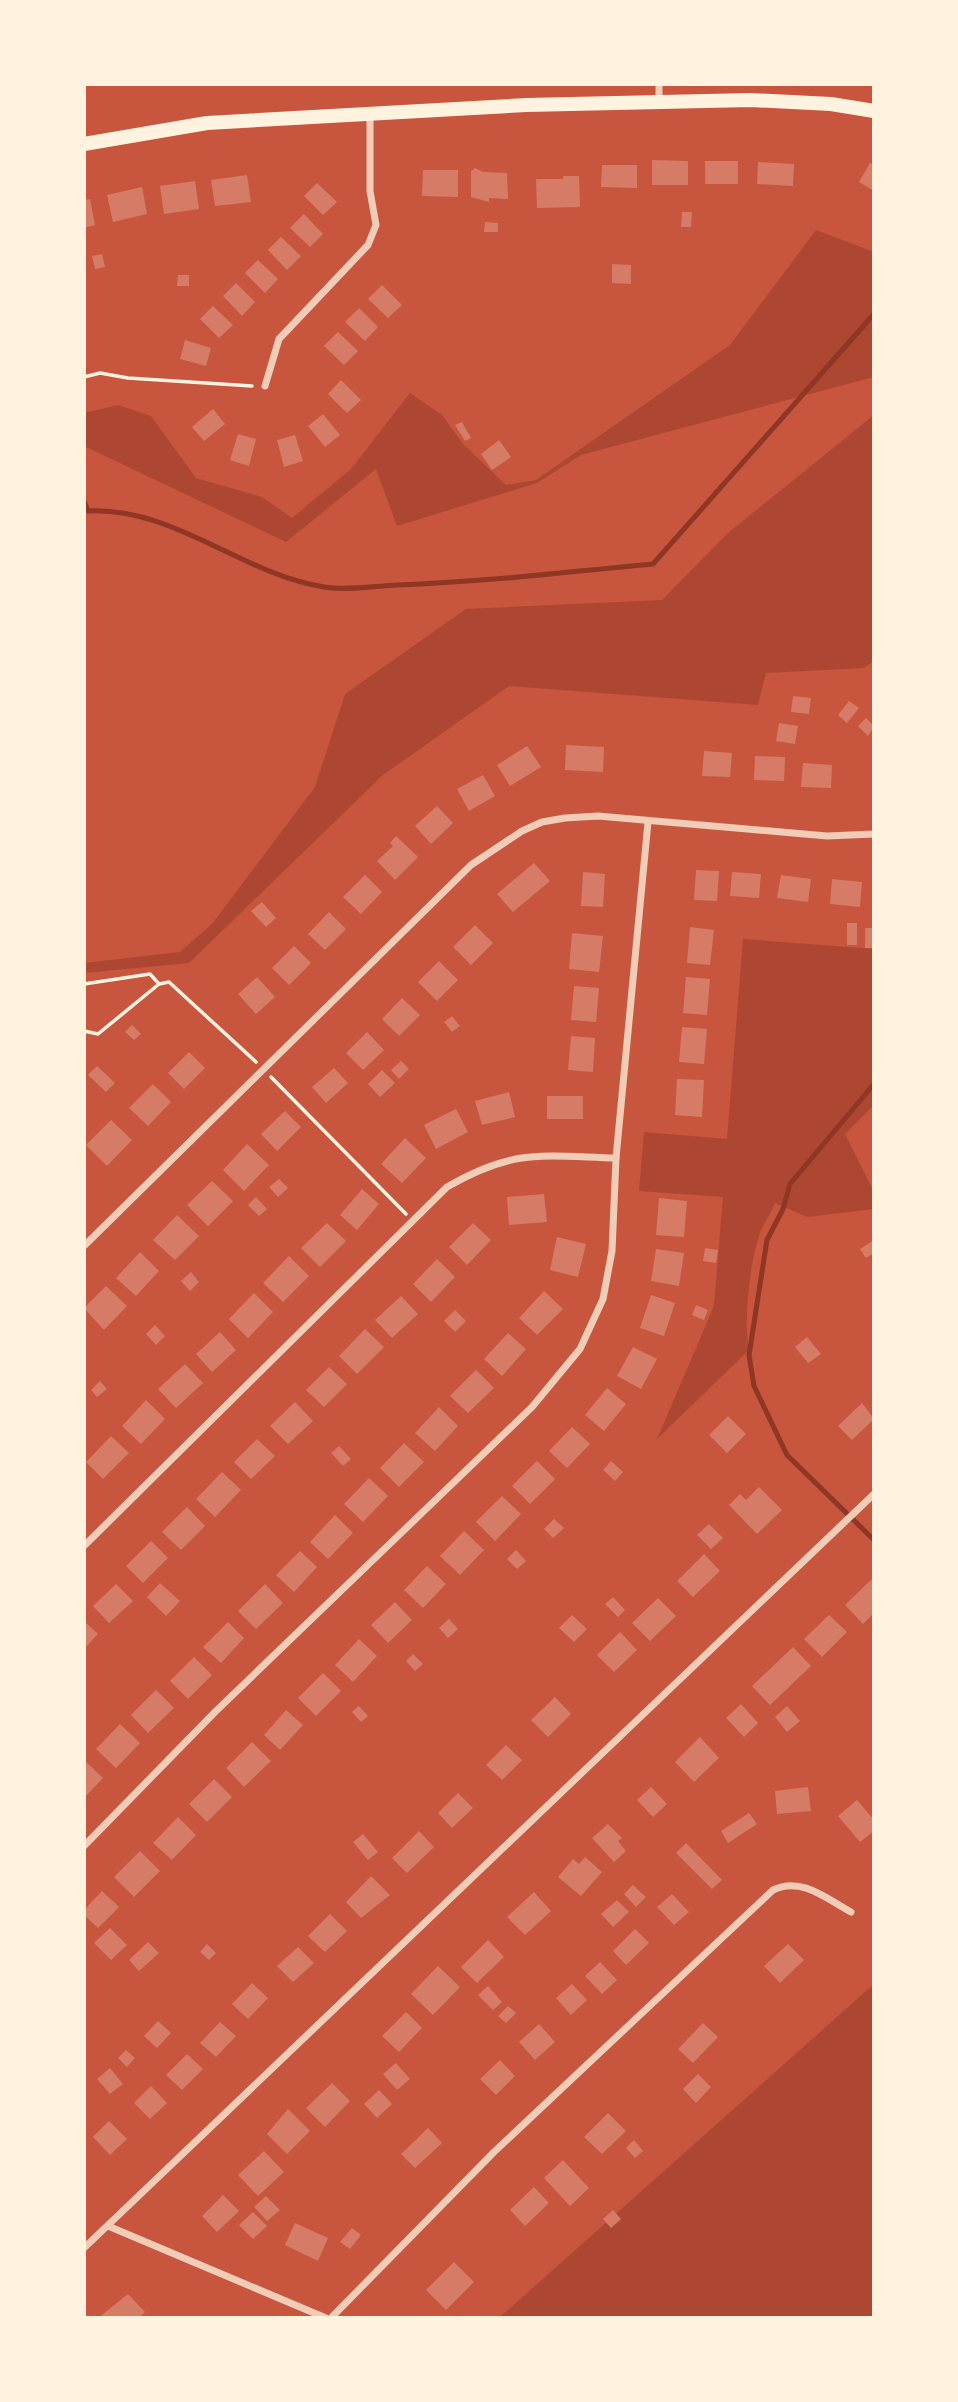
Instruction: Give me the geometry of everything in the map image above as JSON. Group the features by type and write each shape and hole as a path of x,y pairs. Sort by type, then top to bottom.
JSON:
{"main road":[{"path":"84,144 207,123 659,100 751,100 831,104 874,111"}],"street":[{"path":"659,84 659,100"},
{"path":"265,386 279,339 368,245 376,225 370,191 370,113"},
{"path":"84,1246 471,866 502,842 541,822 598,816 827,836 874,834"},
{"path":"84,1846 215,1712 532,1407 570,1364 595,1318 607,1283 616,1158 648,822"},
{"path":"84,1546 447,1187 492,1163 529,1156 616,1158"},
{"path":"84,2248 874,1494"},
{"path":"331,2318 494,2152 773,1890 784,1885 800,1885 851,1912"},
{"path":"108,2226 326,2318"}],"path":[{"path":"84,377 100,373 128,378 265,386"},
{"path":"84,984 150,974 159,984"},
{"path":"84,1031 98,1034 159,984 169,982 263,1069 412,1221"}],"shaded area":[{"path":"816,230 874,252 874,377 581,455 537,483 397,526 376,469 286,542 84,446 84,413 118,405 151,416 196,478 262,497 292,518 351,469 410,393 442,415 463,444 506,485 536,480 730,345"},
{"path":"874,415 874,661 864,668 766,673 758,705 509,686 383,775 189,963 84,973 84,963 180,952 212,924 315,787 345,694 466,609 662,600 728,533"},
{"path":"743,939 874,949 874,1105 845,1134 874,1192 874,1209 807,1217 775,1203 762,1228 751,1271 747,1306 749,1350 657,1439 714,1306 723,1197 639,1191 644,1132 727,1139"},
{"path":"874,1984 874,2318 499,2318"}],"building":[{"path":"652,160 688,161 688,185 652,185"},
{"path":"705,161 738,161 738,184 705,184"},
{"path":"758,162 794,164 793,186 757,184"},
{"path":"870,163 874,165 874,191 859,182"},
{"path":"602,165 637,165 637,188 601,187"},
{"path":"475,168 483,172 507,173 508,199 489,198 489,202 471,197 471,171"},
{"path":"423,170 458,170 458,197 422,196"},
{"path":"247,175 251,202 215,206 211,180"},
{"path":"563,176 579,176 580,207 537,208 536,179 563,179"},
{"path":"195,181 199,209 164,214 160,186"},
{"path":"317,183 337,202 323,215 304,196"},
{"path":"142,187 147,214 113,222 107,195"},
{"path":"90,199 95,225 84,228 84,200"},
{"path":"682,212 692,212 691,227 681,227"},
{"path":"304,214 323,234 310,247 290,228"},
{"path":"485,222 498,223 498,232 484,232"},
{"path":"281,237 301,256 287,270 268,250"},
{"path":"102,254 105,267 95,269 92,256"},
{"path":"258,260 278,279 265,293 245,273"},
{"path":"612,264 631,265 631,284 612,283"},
{"path":"178,275 189,275 189,286 177,286"},
{"path":"236,283 255,302 242,316 223,296"},
{"path":"382,285 402,305 388,318 368,299"},
{"path":"213,306 233,325 219,338 200,319"},
{"path":"359,308 378,327 365,341 345,322"},
{"path":"338,332 358,351 344,365 324,346"},
{"path":"185,340 211,348 206,366 180,359"},
{"path":"341,380 361,400 347,413 328,394"},
{"path":"213,409 225,424 204,441 192,427"},
{"path":"323,414 340,435 325,447 308,426"},
{"path":"462,422 471,438 465,441 455,425"},
{"path":"238,434 256,439 249,466 230,460"},
{"path":"295,435 303,461 284,467 277,440"},
{"path":"499,440 511,457 492,470 481,454"},
{"path":"793,696 811,698 809,714 791,712"},
{"path":"849,701 859,708 847,723 838,715"},
{"path":"866,718 874,726 868,736 858,726"},
{"path":"779,723 798,726 795,744 776,741"},
{"path":"566,745 604,747 603,772 565,770"},
{"path":"527,746 541,767 510,786 497,765"},
{"path":"704,751 732,753 730,777 702,776"},
{"path":"755,756 785,757 784,781 754,780"},
{"path":"803,763 832,765 831,788 801,787"},
{"path":"483,775 495,796 469,811 457,789"},
{"path":"437,806 453,823 431,844 415,826"},
{"path":"396,836 418,857 395,880 377,861 393,846 390,843"},
{"path":"534,863 550,881 513,912 497,894"},
{"path":"696,870 719,871 717,901 694,900"},
{"path":"583,872 605,874 603,907 581,906"},
{"path":"732,872 761,874 759,898 730,896"},
{"path":"365,875 382,892 361,914 343,897"},
{"path":"781,875 811,879 808,902 777,898"},
{"path":"832,879 862,882 860,907 830,904"},
{"path":"262,902 276,918 266,927 251,911"},
{"path":"329,912 346,929 325,950 308,934"},
{"path":"847,923 857,923 857,945 847,945"},
{"path":"475,925 493,943 471,965 453,947"},
{"path":"690,927 714,930 710,965 687,963"},
{"path":"865,928 874,928 874,948 865,948"},
{"path":"572,933 603,936 599,972 569,969"},
{"path":"294,946 311,963 289,985 272,968"},
{"path":"439,961 458,980 437,1001 418,982"},
{"path":"257,977 275,997 256,1014 238,994"},
{"path":"686,977 710,979 707,1015 683,1013"},
{"path":"574,986 599,988 596,1022 571,1020"},
{"path":"402,998 420,1015 399,1036 382,1019"},
{"path":"452,1016 460,1026 452,1032 444,1022"},
{"path":"132,1025 141,1034 134,1040 125,1032"},
{"path":"682,1027 707,1029 704,1064 679,1062"},
{"path":"367,1032 384,1050 363,1070 346,1053"},
{"path":"571,1036 595,1038 593,1072 568,1070"},
{"path":"189,1052 205,1068 184,1089 168,1073"},
{"path":"401,1061 409,1069 399,1079 391,1070"},
{"path":"97,1066 115,1083 106,1092 88,1075"},
{"path":"334,1068 348,1083 326,1103 312,1087"},
{"path":"382,1070 395,1083 380,1097 368,1084"},
{"path":"677,1079 704,1080 702,1117 675,1115"},
{"path":"153,1084 171,1102 148,1126 129,1108"},
{"path":"509,1092 515,1117 482,1125 475,1101"},
{"path":"547,1096 583,1096 583,1119 547,1119"},
{"path":"456,1109 468,1132 436,1149 424,1125"},
{"path":"285,1111 301,1127 277,1151 261,1134"},
{"path":"111,1120 132,1140 107,1166 86,1145"},
{"path":"405,1138 426,1158 402,1183 381,1164"},
{"path":"247,1144 269,1165 244,1191 223,1170"},
{"path":"279,1179 288,1188 278,1197 269,1187"},
{"path":"212,1181 233,1201 208,1226 187,1205"},
{"path":"362,1189 379,1204 357,1230 340,1215"},
{"path":"544,1194 547,1222 509,1225 507,1197"},
{"path":"256,1197 267,1209 259,1216 248,1205"},
{"path":"659,1198 687,1201 684,1237 656,1235"},
{"path":"177,1215 199,1236 175,1260 153,1240"},
{"path":"327,1223 346,1241 320,1267 301,1248"},
{"path":"473,1223 491,1240 467,1265 449,1247"},
{"path":"557,1237 586,1244 578,1277 550,1270"},
{"path":"874,1240 874,1253 866,1258 860,1249"},
{"path":"705,1248 718,1250 716,1263 703,1261"},
{"path":"656,1249 684,1253 679,1286 651,1281"},
{"path":"140,1252 159,1271 136,1296 116,1278"},
{"path":"289,1256 309,1276 283,1302 263,1283"},
{"path":"437,1259 455,1277 431,1302 413,1284"},
{"path":"191,1272 199,1282 190,1291 181,1281"},
{"path":"106,1286 127,1306 104,1330 84,1308"},
{"path":"544,1291 563,1309 537,1335 519,1318"},
{"path":"254,1293 273,1312 248,1338 229,1319"},
{"path":"651,1295 675,1303 664,1336 640,1328"},
{"path":"401,1296 418,1314 392,1338 375,1320"},
{"path":"696,1305 708,1310 704,1320 692,1315"},
{"path":"455,1310 466,1321 455,1332 444,1321"},
{"path":"155,1325 165,1336 156,1345 146,1334"},
{"path":"365,1329 384,1347 357,1374 339,1356"},
{"path":"220,1332 236,1350 212,1372 196,1354"},
{"path":"508,1333 526,1349 502,1376 484,1359"},
{"path":"807,1337 821,1354 808,1363 795,1347"},
{"path":"633,1347 657,1359 641,1389 617,1376"},
{"path":"185,1364 203,1383 176,1408 158,1389"},
{"path":"329,1367 347,1384 324,1407 306,1390"},
{"path":"476,1370 494,1388 468,1413 450,1396"},
{"path":"100,1381 107,1389 97,1397 91,1390"},
{"path":"607,1388 626,1404 604,1431 585,1415"},
{"path":"146,1400 165,1419 141,1444 122,1426"},
{"path":"295,1402 313,1421 288,1444 270,1426"},
{"path":"862,1403 874,1419 852,1440 838,1426"},
{"path":"439,1407 458,1426 435,1451 415,1433"},
{"path":"728,1416 746,1434 727,1453 709,1435"},
{"path":"572,1427 590,1444 567,1468 549,1451"},
{"path":"111,1436 129,1453 103,1479 86,1462"},
{"path":"257,1439 275,1456 251,1479 234,1462"},
{"path":"404,1443 424,1462 399,1487 380,1468"},
{"path":"339,1446 351,1459 343,1466 331,1453"},
{"path":"537,1461 555,1479 530,1504 512,1486"},
{"path":"611,1461 623,1472 615,1481 603,1470"},
{"path":"222,1472 241,1490 215,1517 196,1499"},
{"path":"369,1478 388,1496 363,1522 344,1504"},
{"path":"759,1487 782,1510 757,1534 729,1505 740,1494 746,1500"},
{"path":"502,1496 521,1514 495,1541 476,1522"},
{"path":"187,1507 205,1526 181,1550 162,1532"},
{"path":"335,1515 353,1533 328,1559 310,1542"},
{"path":"554,1519 564,1528 553,1538 544,1529"},
{"path":"709,1524 723,1538 711,1549 697,1535"},
{"path":"464,1531 484,1550 460,1575 440,1556"},
{"path":"151,1541 168,1558 143,1583 126,1566"},
{"path":"516,1550 526,1561 517,1569 507,1559"},
{"path":"300,1551 317,1567 294,1592 276,1575"},
{"path":"704,1554 720,1571 693,1597 677,1581"},
{"path":"427,1566 446,1584 423,1608 404,1590"},
{"path":"873,1578 874,1613 863,1624 845,1605"},
{"path":"160,1583 180,1601 166,1616 147,1597"},
{"path":"116,1584 133,1601 109,1623 93,1606"},
{"path":"265,1584 283,1603 256,1629 238,1611"},
{"path":"613,1597 625,1610 618,1617 605,1604"},
{"path":"658,1598 676,1616 650,1641 632,1623"},
{"path":"395,1602 412,1620 388,1643 371,1625"},
{"path":"572,1615 587,1629 574,1642 559,1628"},
{"path":"829,1615 847,1632 822,1657 804,1639"},
{"path":"449,1619 458,1629 448,1638 439,1628"},
{"path":"84,1621 98,1634 84,1649"},
{"path":"228,1622 244,1638 221,1663 203,1647"},
{"path":"620,1632 637,1650 614,1672 597,1655"},
{"path":"359,1639 377,1656 353,1682 335,1665"},
{"path":"793,1647 811,1666 770,1705 752,1686"},
{"path":"413,1654 423,1664 415,1671 406,1661"},
{"path":"194,1657 212,1675 188,1699 170,1681"},
{"path":"323,1673 341,1691 316,1716 298,1698"},
{"path":"156,1690 174,1708 148,1733 131,1715"},
{"path":"555,1697 571,1714 548,1737 531,1720"},
{"path":"741,1704 758,1723 744,1737 726,1718"},
{"path":"359,1706 368,1716 361,1722 352,1712"},
{"path":"787,1706 800,1721 787,1732 775,1717"},
{"path":"286,1710 303,1725 280,1750 264,1735"},
{"path":"120,1724 140,1743 116,1768 96,1749"},
{"path":"700,1737 719,1758 694,1782 675,1762"},
{"path":"252,1742 271,1761 244,1787 226,1768"},
{"path":"506,1745 522,1760 502,1780 486,1765"},
{"path":"84,1760 103,1778 84,1798"},
{"path":"214,1779 232,1797 207,1822 189,1804"},
{"path":"651,1787 667,1804 653,1817 637,1800"},
{"path":"808,1787 811,1811 777,1814 775,1791"},
{"path":"458,1793 473,1808 452,1828 438,1813"},
{"path":"857,1800 874,1820 874,1831 860,1842 838,1816"},
{"path":"749,1813 757,1824 728,1843 721,1831"},
{"path":"178,1817 196,1835 172,1860 153,1843"},
{"path":"608,1824 622,1838 618,1841 626,1851 614,1862 592,1838"},
{"path":"419,1831 434,1847 407,1873 392,1858"},
{"path":"363,1834 378,1852 368,1860 353,1842"},
{"path":"686,1843 722,1880 712,1889 676,1853"},
{"path":"140,1851 160,1871 134,1897 114,1877"},
{"path":"585,1857 602,1872 581,1896 558,1877 573,1859 579,1864"},
{"path":"371,1876 390,1895 361,1918 346,1902"},
{"path":"633,1885 646,1897 636,1907 624,1894"},
{"path":"102,1891 119,1907 98,1928 84,1915 84,1910"},
{"path":"534,1892 551,1911 525,1935 507,1917"},
{"path":"672,1894 689,1912 674,1925 657,1907"},
{"path":"617,1900 629,1912 613,1927 601,1914"},
{"path":"330,1914 347,1931 325,1952 308,1936"},
{"path":"110,1928 127,1945 111,1960 94,1943"},
{"path":"635,1929 649,1943 626,1965 613,1951"},
{"path":"488,1940 504,1957 477,1983 461,1967"},
{"path":"148,1942 159,1953 139,1971 129,1960"},
{"path":"207,1944 216,1953 209,1960 200,1952"},
{"path":"788,1944 804,1960 780,1983 764,1966"},
{"path":"298,1947 314,1963 293,1982 277,1966"},
{"path":"600,1962 617,1980 602,1994 585,1976"},
{"path":"438,1966 460,1987 433,2015 411,1994"},
{"path":"252,1983 268,1998 248,2019 232,2004"},
{"path":"572,1984 587,2000 571,2015 556,1998"},
{"path":"488,1986 502,2002 493,2010 478,1995"},
{"path":"508,2006 516,2013 506,2023 498,2016"},
{"path":"406,2012 422,2028 399,2052 382,2036"},
{"path":"158,2021 171,2033 157,2048 144,2036"},
{"path":"220,2022 236,2036 216,2057 200,2043"},
{"path":"703,2023 718,2037 693,2063 678,2049"},
{"path":"539,2024 555,2042 535,2060 519,2042"},
{"path":"126,2050 135,2058 127,2067 118,2058"},
{"path":"187,2054 203,2069 182,2090 166,2075"},
{"path":"500,2060 515,2076 496,2095 480,2079"},
{"path":"396,2063 410,2079 397,2090 383,2074"},
{"path":"110,2068 123,2084 110,2094 97,2079"},
{"path":"698,2074 711,2087 696,2103 683,2089"},
{"path":"332,2083 350,2101 325,2127 306,2108"},
{"path":"151,2086 167,2103 150,2119 134,2103"},
{"path":"379,2090 392,2104 377,2118 364,2104"},
{"path":"288,2109 310,2131 287,2154 267,2134"},
{"path":"608,2113 626,2131 602,2154 584,2137"},
{"path":"109,2121 127,2139 110,2155 93,2137"},
{"path":"428,2128 442,2143 415,2168 401,2154"},
{"path":"634,2140 643,2151 635,2158 626,2148"},
{"path":"264,2151 284,2172 258,2196 238,2175"},
{"path":"563,2160 589,2188 570,2206 544,2178"},
{"path":"534,2187 549,2203 525,2226 510,2210"},
{"path":"223,2195 239,2211 217,2232 202,2216"},
{"path":"266,2196 280,2210 267,2221 254,2207"},
{"path":"613,2210 621,2219 611,2228 603,2219"},
{"path":"253,2212 267,2226 253,2239 239,2225"},
{"path":"295,2223 328,2238 318,2261 285,2245"},
{"path":"352,2228 361,2235 350,2249 340,2242"},
{"path":"454,2262 474,2282 446,2310 426,2290"},
{"path":"128,2294 145,2312 139,2318 98,2318"}],"waterway":[{"path":"84,501 88,511 120,513 150,519 264,569 294,580 333,588 462,582 653,564 874,314"},
{"path":"874,1084 790,1184 783,1209 767,1240 749,1355 754,1386 787,1455 874,1540"}]}
